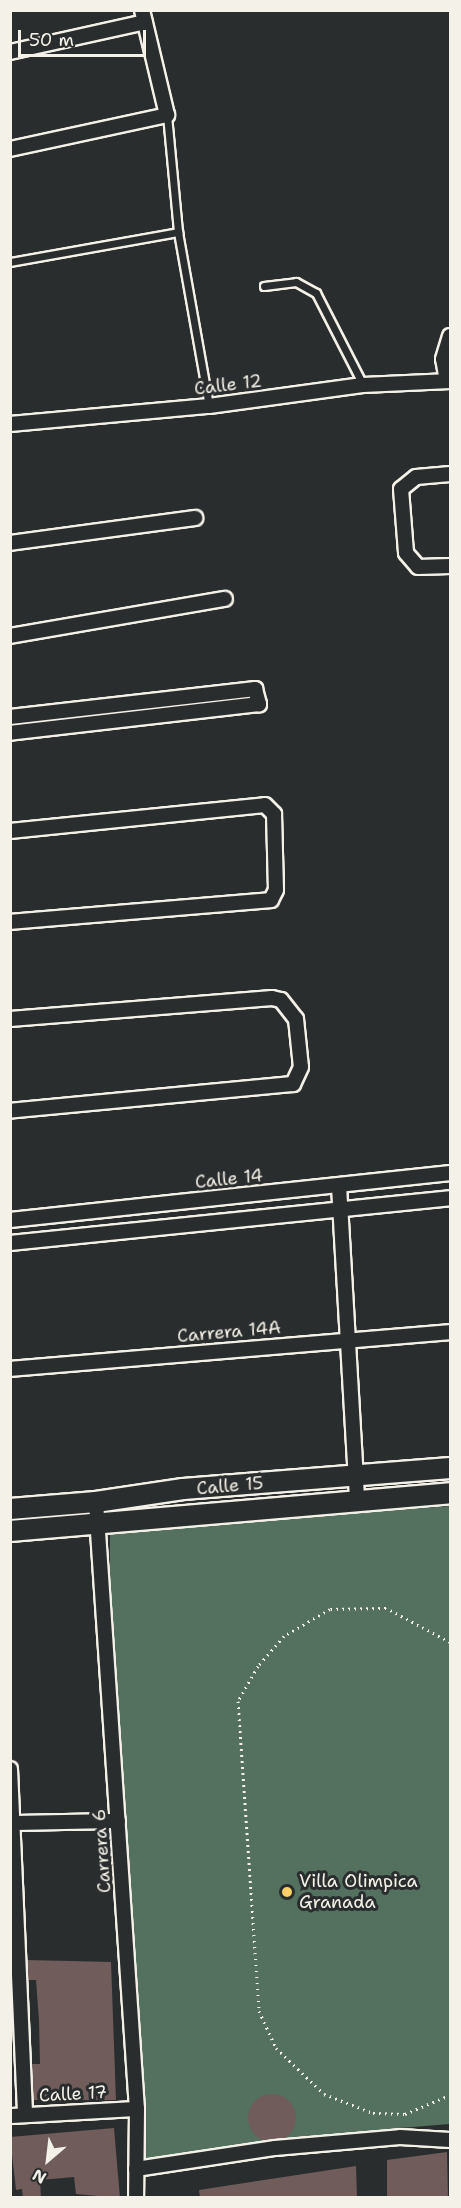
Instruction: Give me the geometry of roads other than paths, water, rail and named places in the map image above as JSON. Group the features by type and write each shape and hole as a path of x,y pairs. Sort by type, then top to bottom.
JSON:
{"street":[{"path":"10,52 143,16 167,115 10,149"},
{"path":"448,381 443,358 450,336"},
{"name":"Calle 12","path":"10,424 209,406 363,385 448,381"},
{"path":"450,474 416,477 401,489 406,553 418,567 450,566"},
{"path":"10,543 195,518"},
{"path":"10,636 225,599"},
{"path":"10,717 255,689 259,705 10,734"},
{"path":"10,831 265,805 274,814 276,890 271,900 10,921"},
{"path":"10,1019 272,998 281,1000 296,1019 301,1067 293,1084 10,1111"},
{"name":"Calle 14","path":"10,1220 450,1173"},
{"path":"339,1186 357,1500"},
{"path":"10,1243 450,1198"},
{"name":"Carrera 14A","path":"10,1369 450,1332"},
{"name":"Calle 15","path":"10,1509 96,1502 183,1490 450,1468"},
{"name":"Calle 15","path":"10,1531 450,1493"},
{"name":"Carrera 6","path":"96,1502 137,2109 136,2198"},
{"path":"10,1769 26,2115"},
{"path":"12,1823 118,1821"},
{"name":"Calle 17","path":"10,2116 137,2109"},
{"path":"136,2169 265,2150 389,2138 450,2140"}],"lane":[{"path":"167,115 178,232 209,406"},
{"path":"10,262 178,232"},
{"path":"264,286 296,282 316,293 363,385"}],"place":[{"name":"Villa Olimpica Granada","path":"287,1892"}]}
